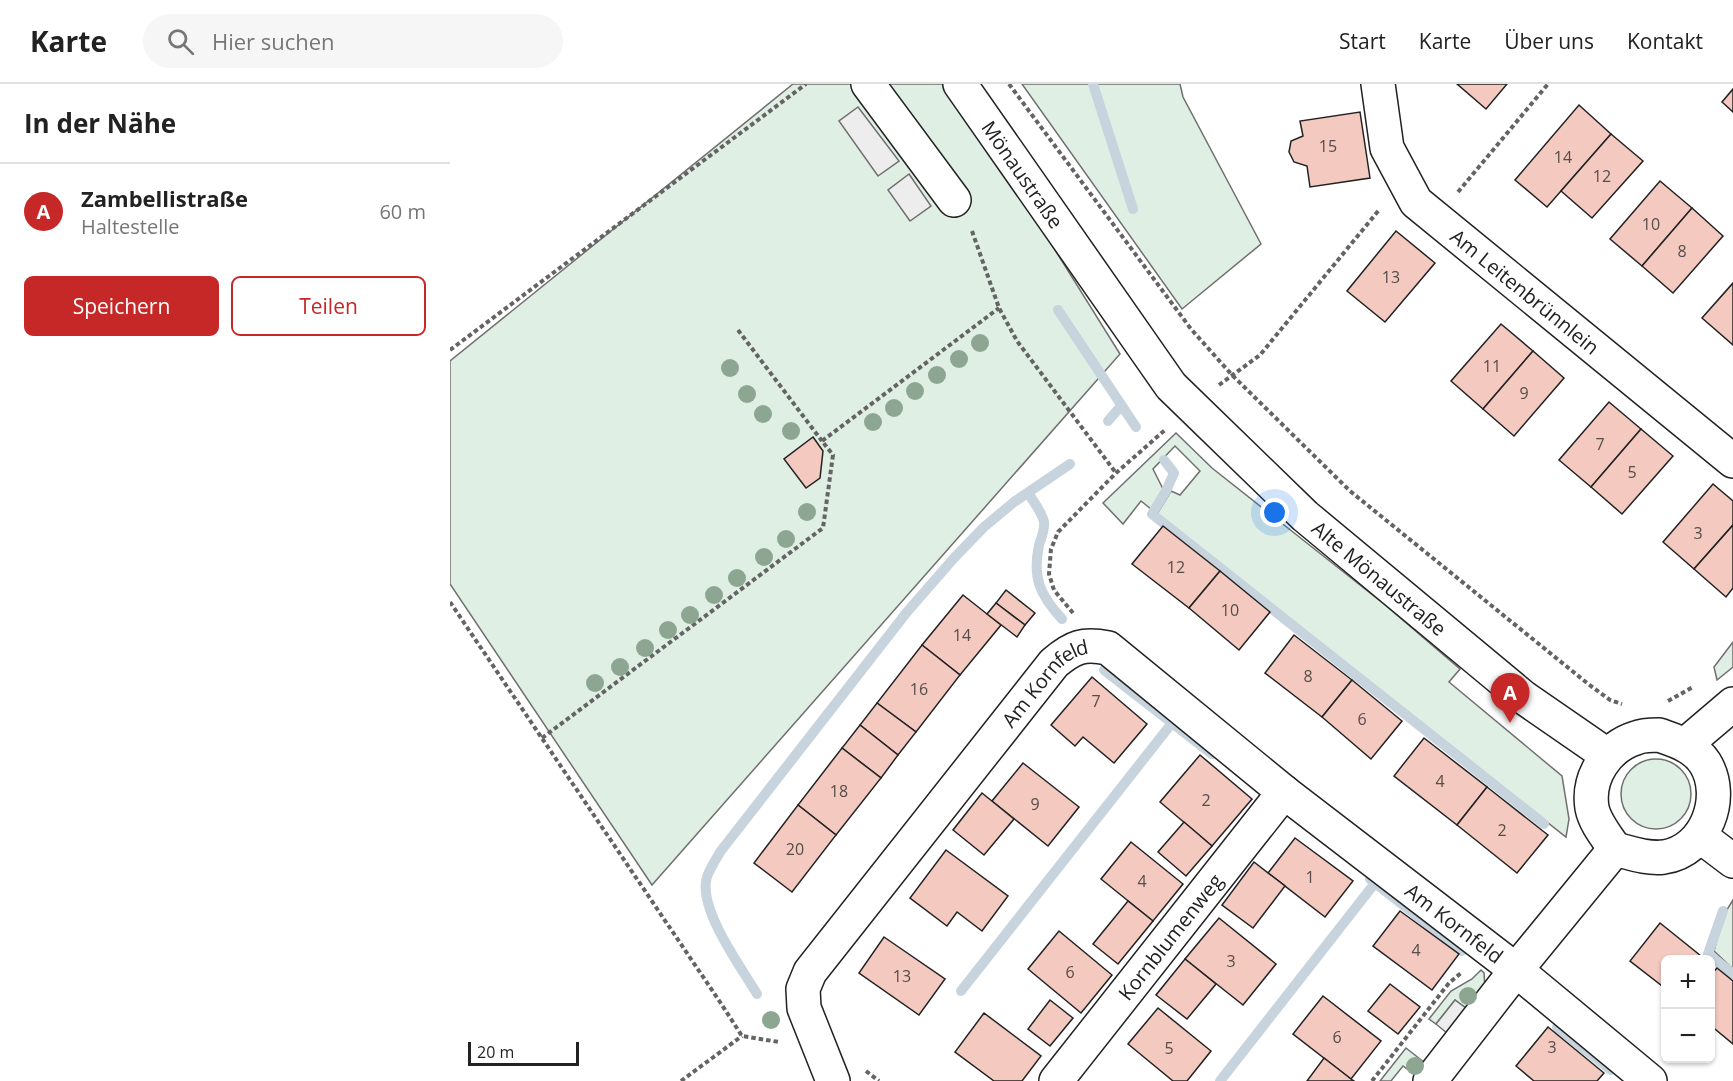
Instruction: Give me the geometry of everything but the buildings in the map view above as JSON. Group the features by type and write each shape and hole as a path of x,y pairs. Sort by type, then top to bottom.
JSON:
{"street":[{"path":"868,84 954,200"},
{"name":"Mönaustraße","path":"960,84 1086,263"},
{"name":"Am Leitenbrünnlein","path":"1378,84 1387,148 1416,202 1733,461"},
{"name":"Alte Mönaustraße","path":"1086,263 1171,386 1305,516 1523,697 1607,755"},
{"name":"Am Kornfeld","path":"833,1081 804,1008 803,989 810,972 1054,663 1069,651 1090,644 1108,648 1284,792 1490,949 1650,1081"},
{"path":"1686,744 1733,704"},
{"path":"1659,735 1686,744 1705,763 1714,786 1713,811 1700,836 1686,849 1667,856 1647,858 1615,849 1597,822 1592,807 1593,781 1607,755 1621,744 1638,737 1659,735"},
{"name":"Kornblumenweg","path":"1056,1081 1284,792"},
{"path":"1700,836 1733,861"},
{"path":"1430,1081 1516,970 1615,849"}],"path":[{"path":"450,350 806,84"},
{"path":"1010,84 1191,329 1232,375 1350,491 1587,683 1610,700 1622,705 1631,705"},
{"path":"1435,218 1548,84"},
{"path":"1232,375 1247,367 1260,355 1404,179"},
{"path":"954,200 973,233 999,308 1017,341 1116,473 1058,532 1051,549 1049,574 1054,590 1063,604 1077,617 1090,644"},
{"path":"822,441 999,308"},
{"path":"542,738 823,528 833,455 738,330"},
{"path":"450,603 742,1036"},
{"path":"1666,702 1693,687"},
{"path":"1372,1081 1449,983 1490,949"},
{"path":"681,1081 742,1036 781,1043 801,1039 815,1040"}],"green space":[{"path":"793,84 942,84 1002,165 1120,354 652,885 450,584 450,361"},
{"path":"1022,84 1180,84 1183,97 1261,244 1182,309"},
{"path":"1176,433 1212,468 1384,604 1460,669 1449,682 1562,776 1569,819 1566,837 1157,514 1171,491 1180,495 1200,471 1175,446 1153,469 1163,489 1151,509 1141,501 1123,524 1103,503"},
{"path":"1733,642 1733,667 1717,680 1714,667"},
{"path":"1656,759 1675,765 1685,775 1691,794 1685,813 1675,823 1656,829 1637,823 1627,813 1621,794 1627,775 1637,765"},
{"path":"1733,900 1733,969 1714,951 1723,916"},
{"path":"1481,970 1484,973 1485,988 1474,1014 1455,1000 1436,1024 1429,1019 1451,991 1472,979"},
{"path":"1406,1048 1430,1067 1422,1080 1403,1066 1391,1081 1380,1081"}],"shaded area":[{"path":"858,107 899,161 878,176 839,121"},
{"path":"909,174 931,206 910,221 888,190"},
{"path":"1455,1000 1474,1014 1454,1039 1436,1024"}],"waterway":[{"path":"1093,84 1133,209"},
{"path":"1058,310 1136,427"},
{"path":"1108,421 1121,406"},
{"path":"1164,460 1174,473 1152,514 1544,824"},
{"path":"757,994 716,924 706,894 707,877 720,852 907,612 954,558 984,527 1014,502 1070,464"},
{"path":"1028,493 1044,522 1037,557 1037,577 1043,594 1062,619"},
{"path":"1104,670 1212,754"},
{"path":"961,991 1172,723"},
{"path":"1370,879 1462,951"},
{"path":"1220,1081 1375,883"},
{"path":"1723,911 1708,954 1733,974"},
{"path":"1557,1027 1611,1070"}],"place":[{"name":"Zambellistraße","path":"1510,723"}]}
